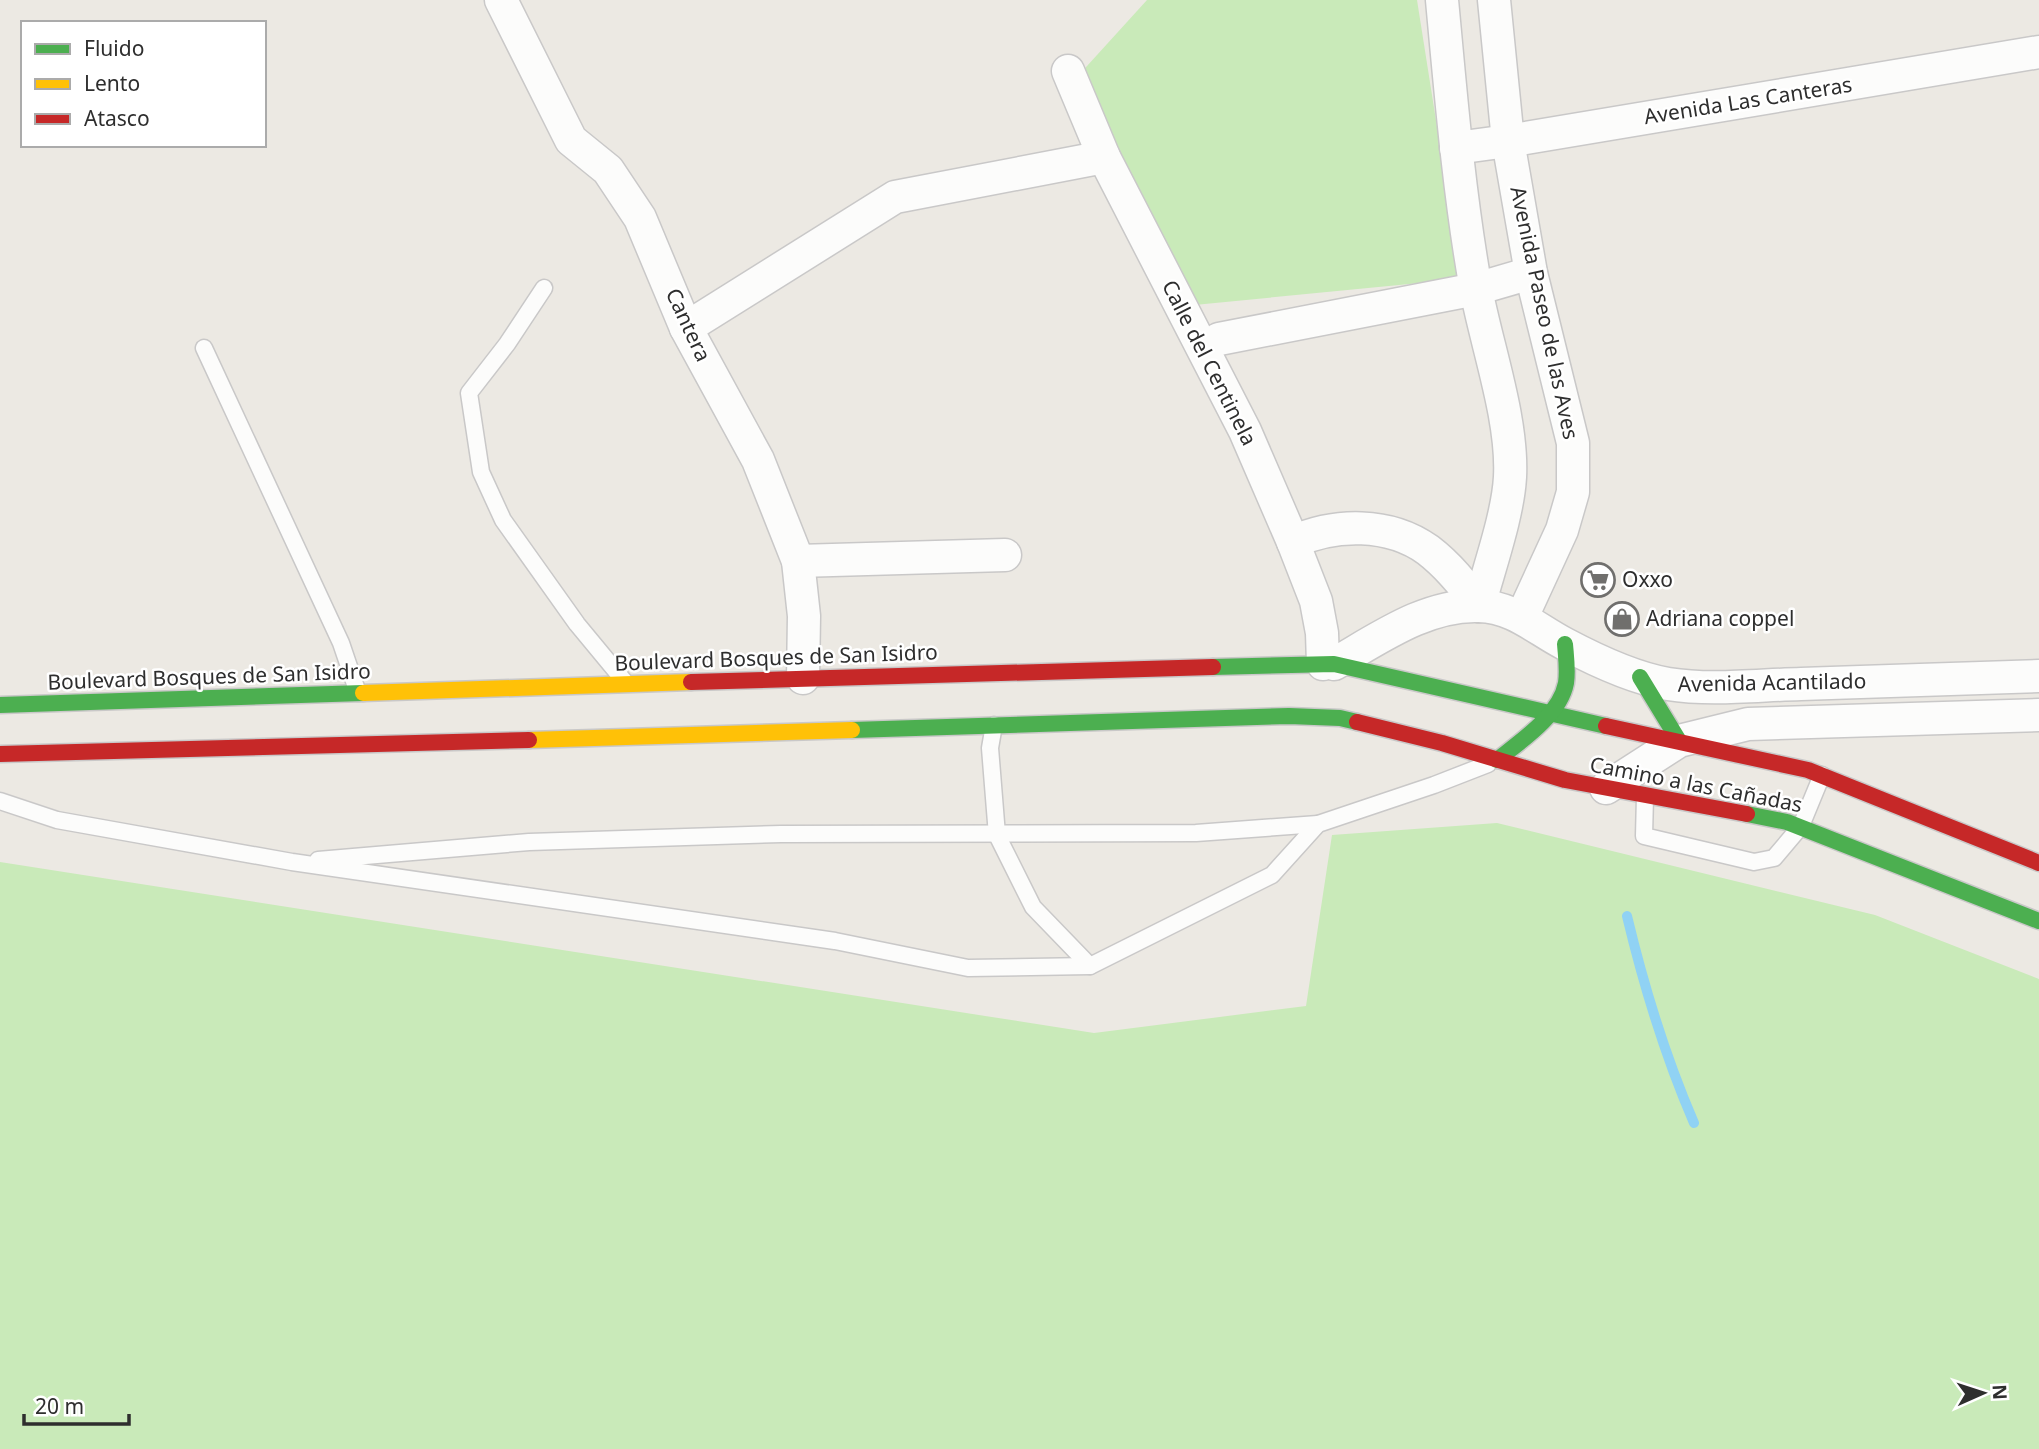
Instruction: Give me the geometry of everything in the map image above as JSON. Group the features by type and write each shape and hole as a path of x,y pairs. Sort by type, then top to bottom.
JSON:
{"main road":[{"path":"0,754 114,753 1289,716 1340,718 1442,743 1497,760 1548,714 1564,692 1567,674 1564,644"},
{"name":"Boulevard Bosques de San Isidro","path":"0,705 803,678 1328,664 1548,714"},
{"path":"1640,677 1679,741"},
{"name":"Camino a las Cañadas","path":"1548,714 1808,770 2039,863"},
{"name":"Camino a las Cañadas","path":"1497,760 1565,780 1801,826 2039,921"}],"street":[{"name":"Cantera","path":"501,0 571,140 608,170 640,218 686,328 758,460 799,561 804,616 803,678"},
{"path":"1442,0 1456,148 1476,289 1508,435 1510,478 1479,606"},
{"name":"Avenida Paseo de las Aves","path":"1494,0 1508,141 1531,273 1573,443 1573,492 1562,530 1522,617"},
{"name":"Avenida Las Canteras","path":"1456,148 2039,52"},
{"name":"Calle del Centinela","path":"1068,71 1104,157 1245,431 1316,601 1328,664"},
{"path":"686,328 895,197 1104,157"},
{"path":"1219,339 1476,289 1531,273"},
{"path":"1293,542 1313,533 1352,527 1391,533 1426,549 1456,575 1479,606"},
{"path":"799,561 1004,555"},
{"name":"Avenida Acantilado","path":"1328,664 1415,618 1453,608 1479,606 1522,617 1564,644 1640,677 1670,684 1734,686 2039,676"},
{"name":"Avenida Acantilado","path":"1606,788 1679,741 1748,724 2039,715"}],"lane":[{"path":"544,288 508,344 469,393 481,472 503,520 577,624 627,684"},
{"path":"204,348 341,643 358,693"},
{"path":"994,725 990,748 997,835 1033,907 1090,966"},
{"path":"292,862 529,842 781,834 1196,833 1318,824 1434,785 1497,760"},
{"path":"1645,795 1644,836 1754,862 1774,858 1801,826 1822,775"},
{"path":"0,801 44,818 292,862 835,942 968,968 1090,966 1272,875 1318,824"}],"green space":[{"path":"1147,0 1417,0 1461,279 1184,306 1067,88"},
{"path":"1497,823 1875,915 2039,979 2039,1449 0,1449 0,862 1094,1033 1306,1006 1332,835"}],"waterway":[{"path":"1627,916 1656,1021 1694,1123"}],"traffic: fast":[{"path":"1497,760 1528,736 1556,706 1566,683 1565,644"},
{"path":"1213,667 1334,664 1606,726"},
{"path":"1640,677 1679,741"},
{"path":"0,705 363,693"},
{"path":"852,730 1289,716 1340,718 1357,722"},
{"path":"1747,814 1787,822 2039,921"}],"traffic: slow":[{"path":"363,693 691,682"},
{"path":"529,740 852,730"}],"traffic: jam":[{"path":"691,682 1213,667"},
{"path":"1357,722 1442,743 1565,780 1747,814"},
{"path":"1606,726 1808,770 2039,863"},
{"path":"0,754 529,740"}],"place":[{"name":"Oxxo","path":"1598,580"},
{"name":"Adriana coppel","path":"1622,619"}]}
